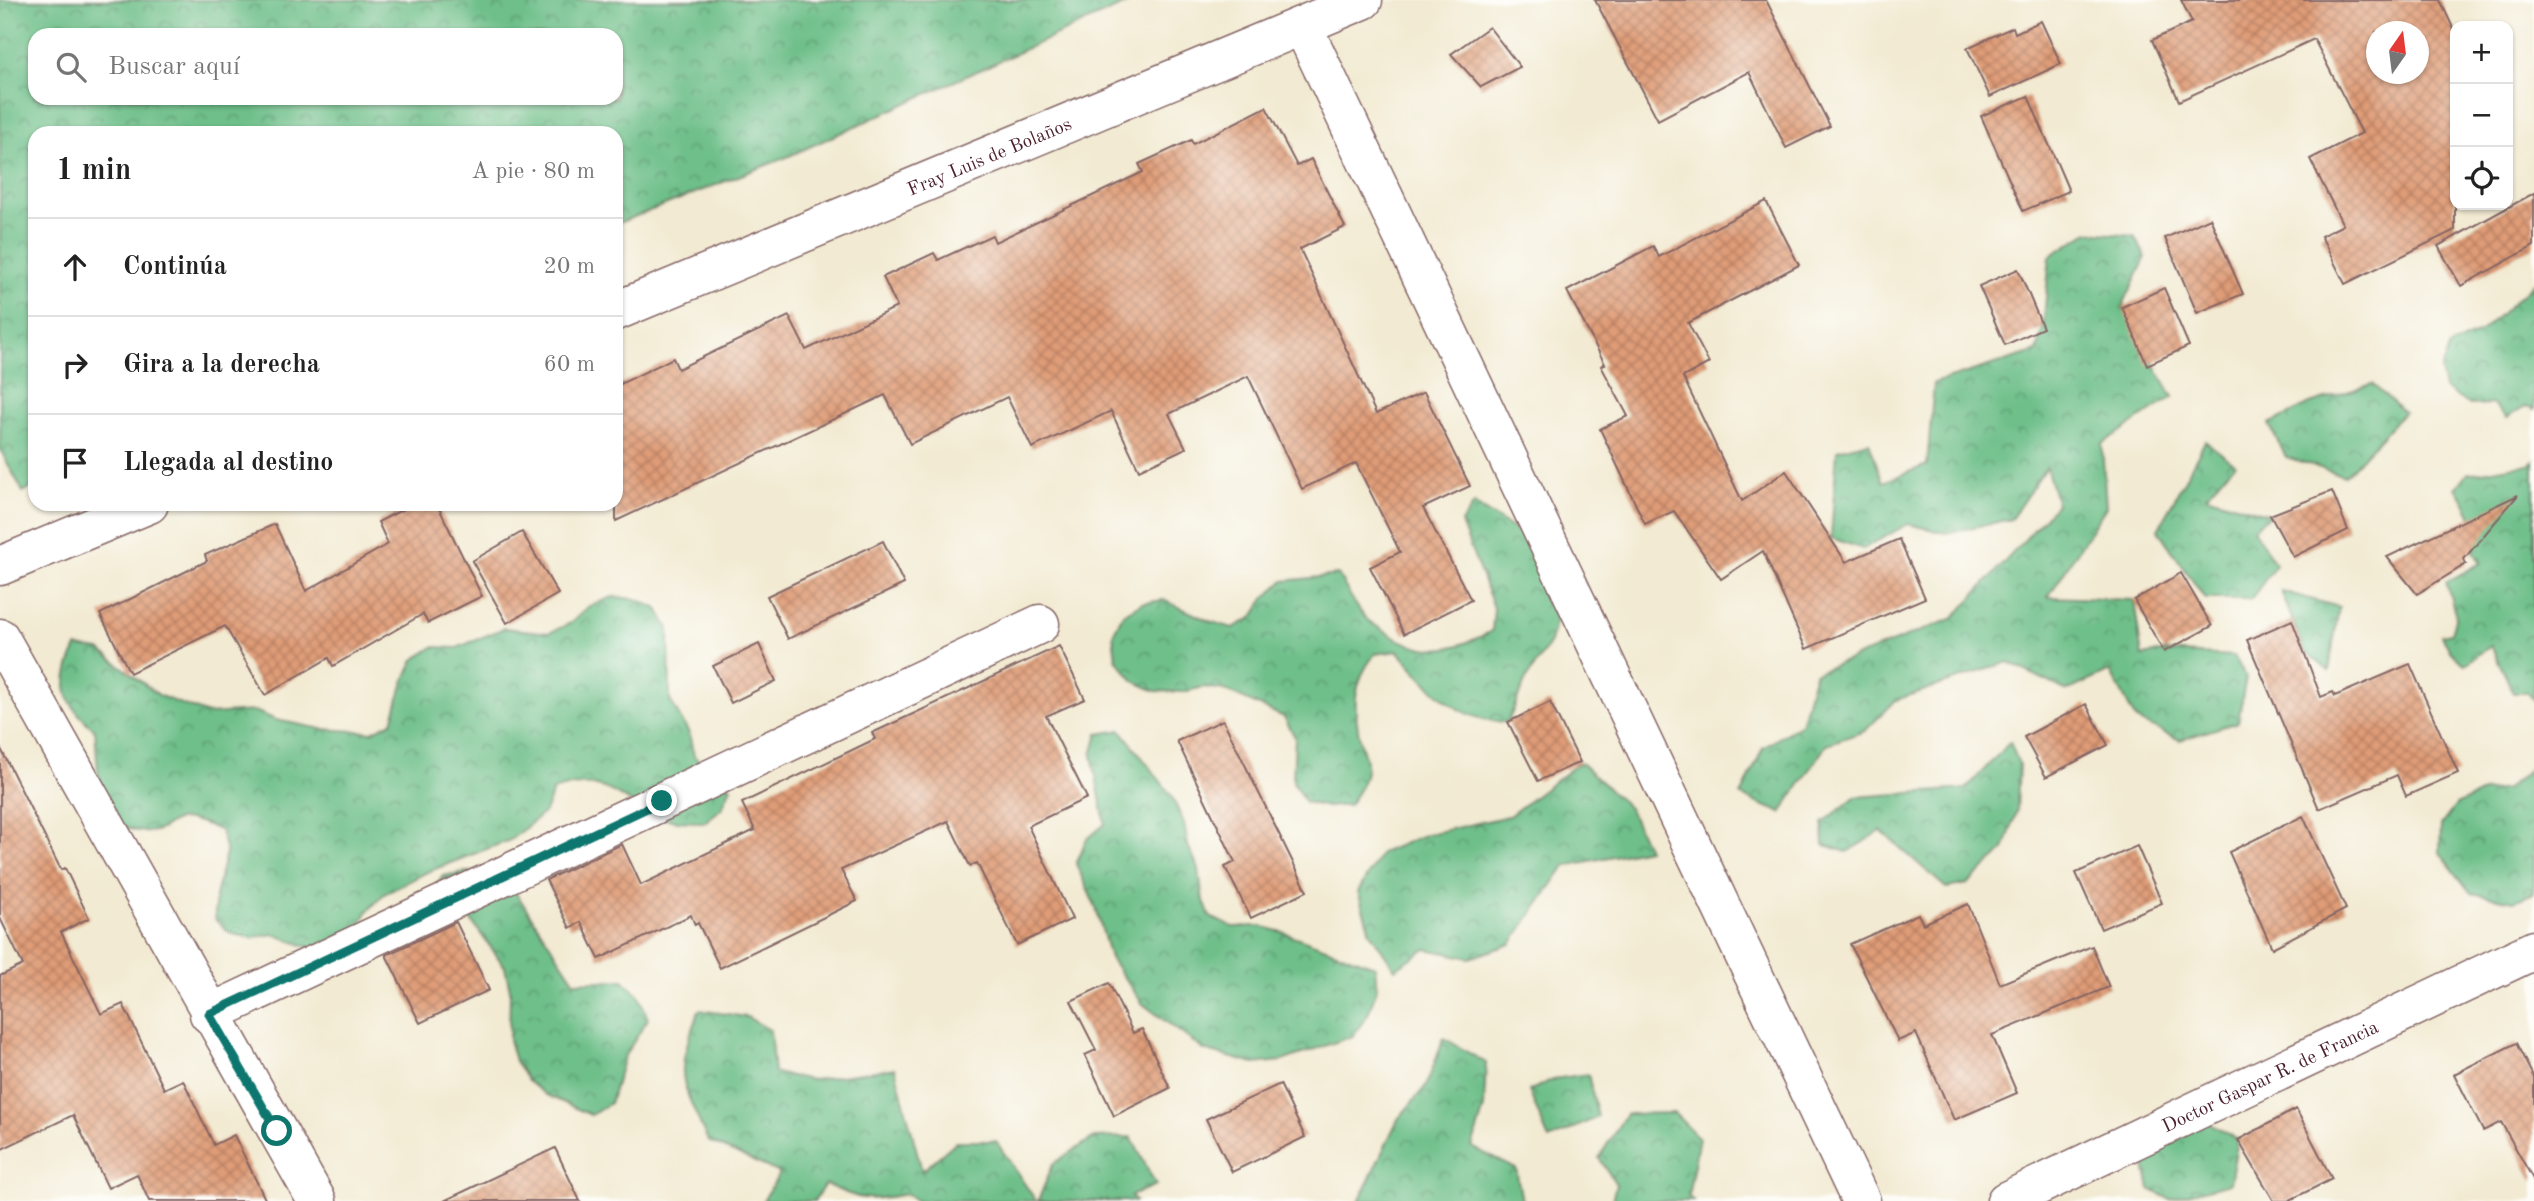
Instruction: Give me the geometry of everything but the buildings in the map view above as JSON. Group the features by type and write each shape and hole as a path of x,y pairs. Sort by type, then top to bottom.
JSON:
{"street":[{"name":"Fray Luis de Bolaños","path":"623,308 1363,0"},
{"path":"1303,27 1861,1201"},
{"path":"0,566 132,511"},
{"path":"209,1014 1040,624"},
{"path":"0,638 209,1014 317,1201"},
{"name":"Doctor Gaspar R. de Francia","path":"2006,1201 2534,950"}],"green space":[{"path":"0,0 1134,0 787,157 623,221 623,126 28,126 28,490 23,492 0,449"},
{"path":"2088,232 2134,236 2146,257 2122,307 2173,397 2102,444 2106,507 2048,597 2134,600 2142,656 2164,652 2234,656 2246,677 2238,722 2180,740 2136,720 2110,671 2067,691 2008,662 1896,700 1865,731 1827,744 1781,813 1741,796 1763,748 1801,724 1815,673 1954,618 2057,504 2046,467 2011,519 1946,533 1908,524 1863,549 1831,538 1837,450 1869,442 1883,482 1927,465 1934,383 2037,351 2043,328 2050,256"},
{"path":"2534,283 2534,409 2527,406 2507,418 2492,404 2469,405 2444,388 2440,371 2450,346 2481,332"},
{"path":"2372,384 2404,412 2345,476 2286,457 2269,424 2310,404"},
{"path":"2205,441 2235,464 2206,496 2270,515 2253,529 2276,565 2251,599 2205,599 2158,530"},
{"path":"2534,460 2534,701 2528,693 2514,693 2491,646 2465,664 2450,651 2442,635 2451,633 2456,616 2446,582 2481,563 2474,552 2475,526 2456,488 2468,473 2530,465"},
{"path":"1474,504 1517,531 1543,571 1556,620 1550,642 1525,681 1508,722 1473,716 1459,709 1433,689 1398,651 1375,654 1362,675 1356,695 1358,727 1366,772 1349,805 1327,807 1305,802 1293,782 1295,737 1284,717 1224,690 1204,687 1183,692 1155,691 1134,681 1116,659 1113,634 1123,614 1142,603 1164,600 1209,621 1233,628 1252,618 1266,597 1283,581 1338,575 1366,618 1400,640 1438,649 1478,638 1492,631 1494,608 1461,523"},
{"path":"2281,591 2339,607 2329,671 2304,650"},
{"path":"613,597 636,599 658,609 669,629 670,700 689,733 694,756 731,787 722,808 705,822 680,821 656,815 597,786 571,786 553,791 545,812 510,840 427,872 384,894 367,912 355,935 316,950 273,934 252,938 230,933 215,919 215,896 226,853 221,831 186,820 174,821 155,831 135,830 120,824 110,813 103,798 99,782 95,730 76,711 67,693 67,672 77,647 100,650 160,696 208,714 255,711 276,720 322,729 372,732 392,722 404,681 414,660 433,647 457,648 504,628 549,633 571,623 589,606"},
{"path":"1121,730 1171,795 1184,823 1188,846 1199,869 1202,895 1210,917 1233,927 1260,926 1282,932 1375,966 1377,988 1368,1014 1353,1036 1282,1061 1254,1064 1204,1050 1143,1004 1110,958 1096,908 1076,864 1086,840 1105,824 1092,755 1098,734"},
{"path":"2010,742 2019,764 2017,810 2004,850 1968,884 1946,888 1881,831 1847,852 1824,845 1823,823 1855,797 1966,789"},
{"path":"1580,762 1629,808 1648,849 1565,866 1511,944 1470,958 1426,949 1395,969 1370,932 1358,892 1381,853 1424,835 1509,816"},
{"path":"2534,765 2534,893 2514,901 2471,893 2440,853 2441,825 2456,805 2483,792 2507,789"},
{"path":"465,872 491,873 510,884 575,982 623,980 639,995 648,1019 624,1057 610,1103 591,1115 546,1095 528,1081 515,1061 509,1040 510,990 505,967 467,915 446,910 428,894 443,876"},
{"path":"699,1010 747,1017 770,1030 774,1073 813,1080 895,1068 922,1171 957,1141 996,1141 1036,1201 916,1201 908,1194 865,1198 825,1184 814,1201 763,1201 780,1173 708,1141 686,1089 683,1064"},
{"path":"1444,1038 1486,1063 1484,1108 1472,1147 1516,1169 1522,1201 1359,1201 1398,1119 1426,1086"},
{"path":"1588,1074 1598,1117 1549,1140 1529,1091 1553,1079"},
{"path":"1674,1113 1699,1138 1688,1196 1693,1201 1612,1201 1616,1184 1599,1158 1626,1114"},
{"path":"2201,1118 2238,1140 2230,1183 2170,1199 2150,1189 2142,1152"},
{"path":"1131,1137 1156,1185 1131,1196 1135,1201 1038,1201 1053,1164 1093,1138"}],"route":[{"path":"277,1131 209,1014 662,801"}]}
